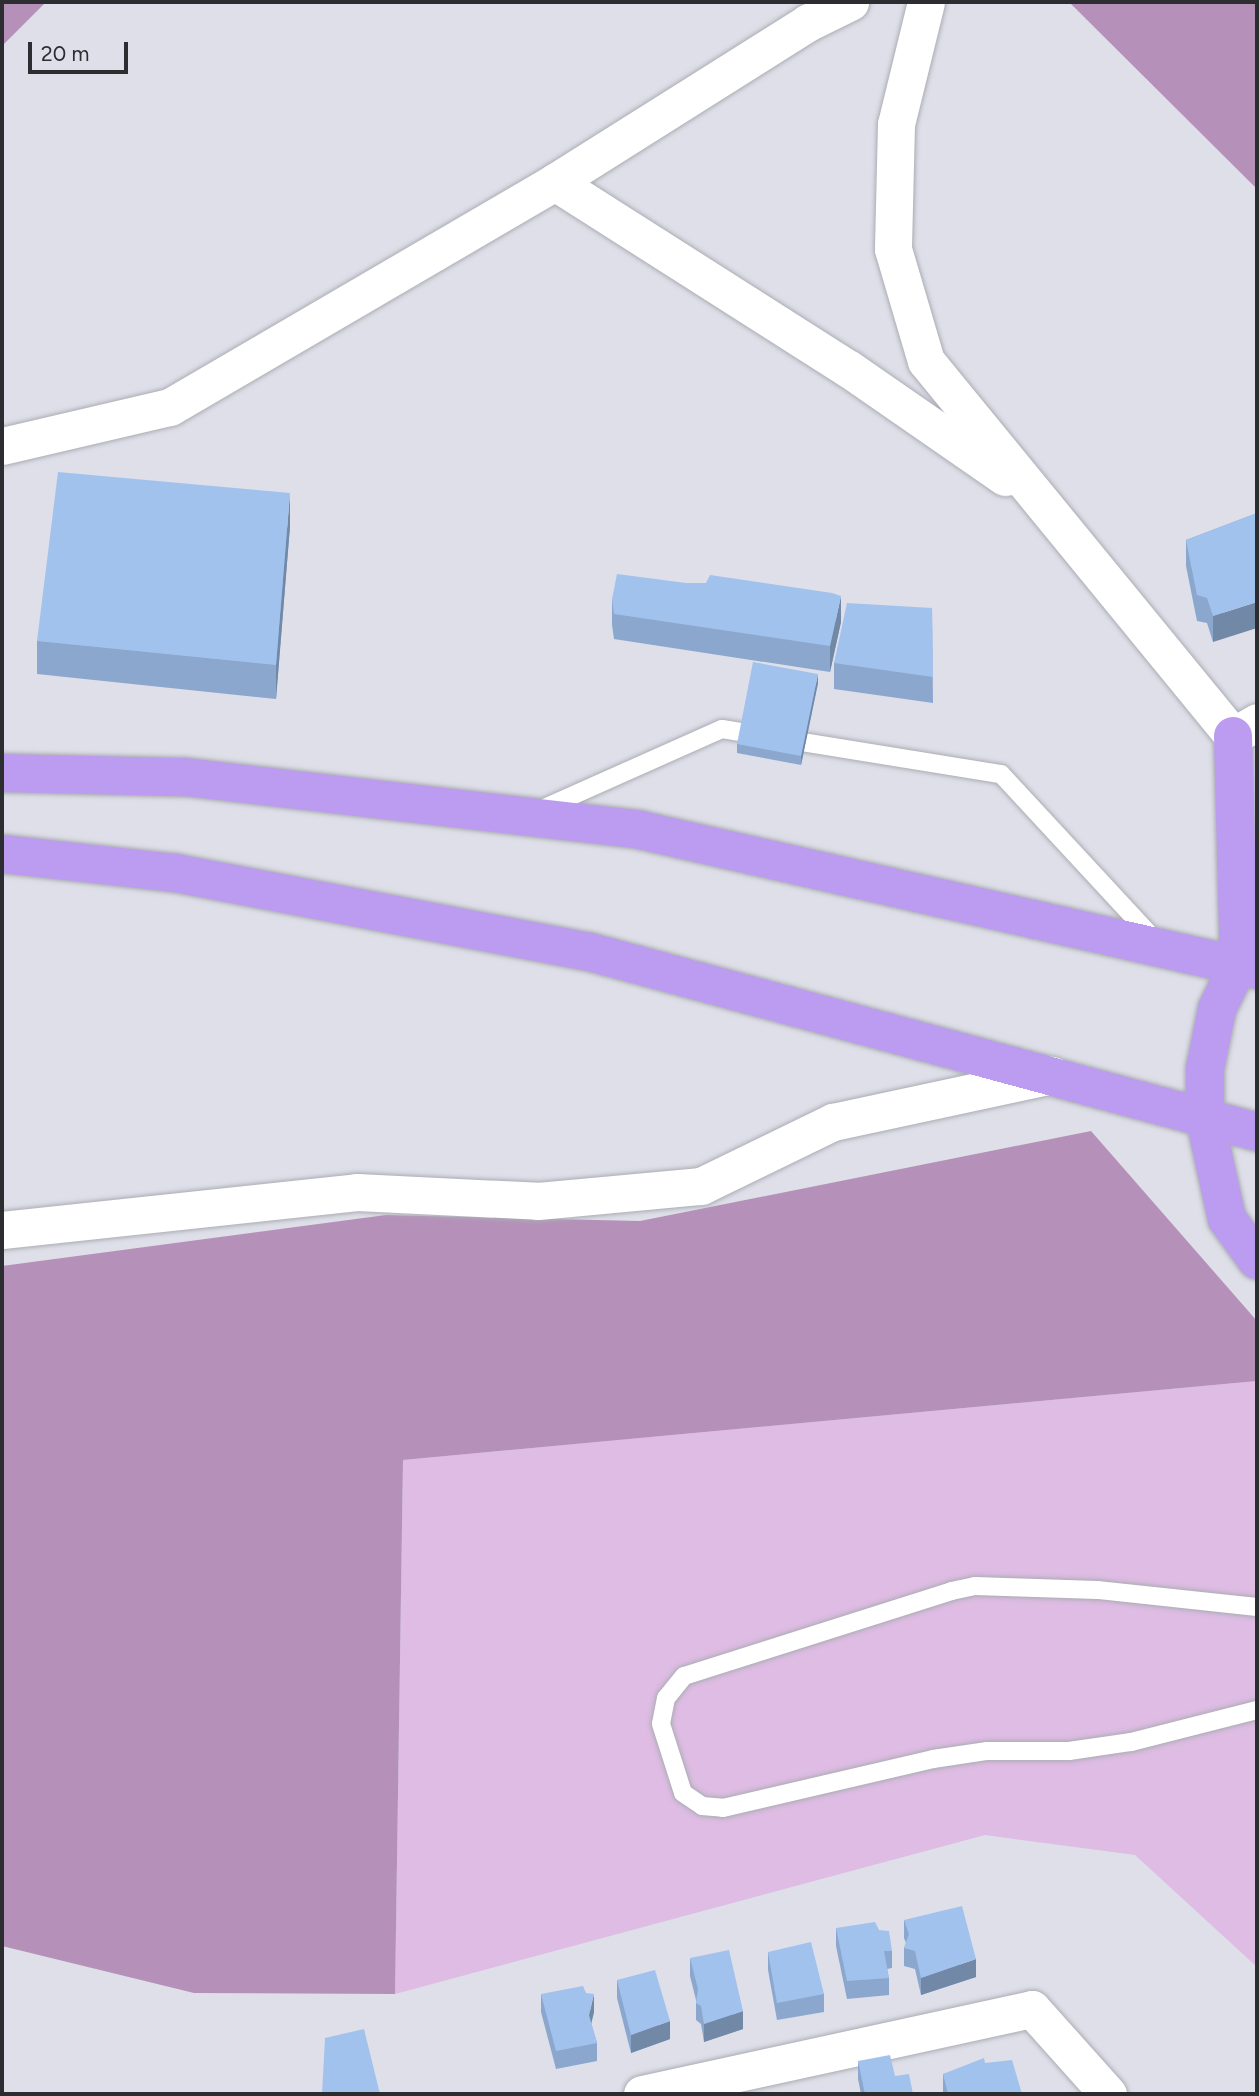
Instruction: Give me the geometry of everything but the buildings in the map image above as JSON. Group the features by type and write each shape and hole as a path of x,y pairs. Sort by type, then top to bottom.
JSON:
{"highway":[{"path":"1245,729 1257,775"},
{"path":"1245,729 1251,963 1217,1009 1205,1069 1205,1119 1227,1219 1257,1260"},
{"path":"2,773 185,778 640,830 1161,947 1251,963"},
{"path":"2,854 175,873 590,952 1054,1074 1257,1132"}],"street":[{"path":"2,446 170,407 555,182 807,23 850,2"},
{"path":"926,2 896,124 892,249 926,361 1039,501 1245,729"},
{"path":"555,182 849,369 1039,501"},
{"path":"2,1230 357,1192 538,1201 701,1186 833,1122 1054,1074"},
{"path":"642,2094 1032,2009 1108,2094"}],"lane":[{"path":"526,817 722,729 1001,774 1161,947"},
{"path":"1257,1607 1097,1590 964,1589 684,1676 666,1698 661,1724 683,1793 702,1807 723,1808 933,1759 1119,1744 1257,1710"}],"shaded area":[{"path":"2,2 46,2 2,46"},
{"path":"1069,2 1257,2 1257,189"},
{"path":"1091,1131 1257,1321 1257,1381 403,1460 395,1994 194,1993 2,1946 2,1266 386,1215 640,1221"},
{"path":"1257,1381 1257,1967 1135,1855 985,1835 395,1994 403,1460"}]}
